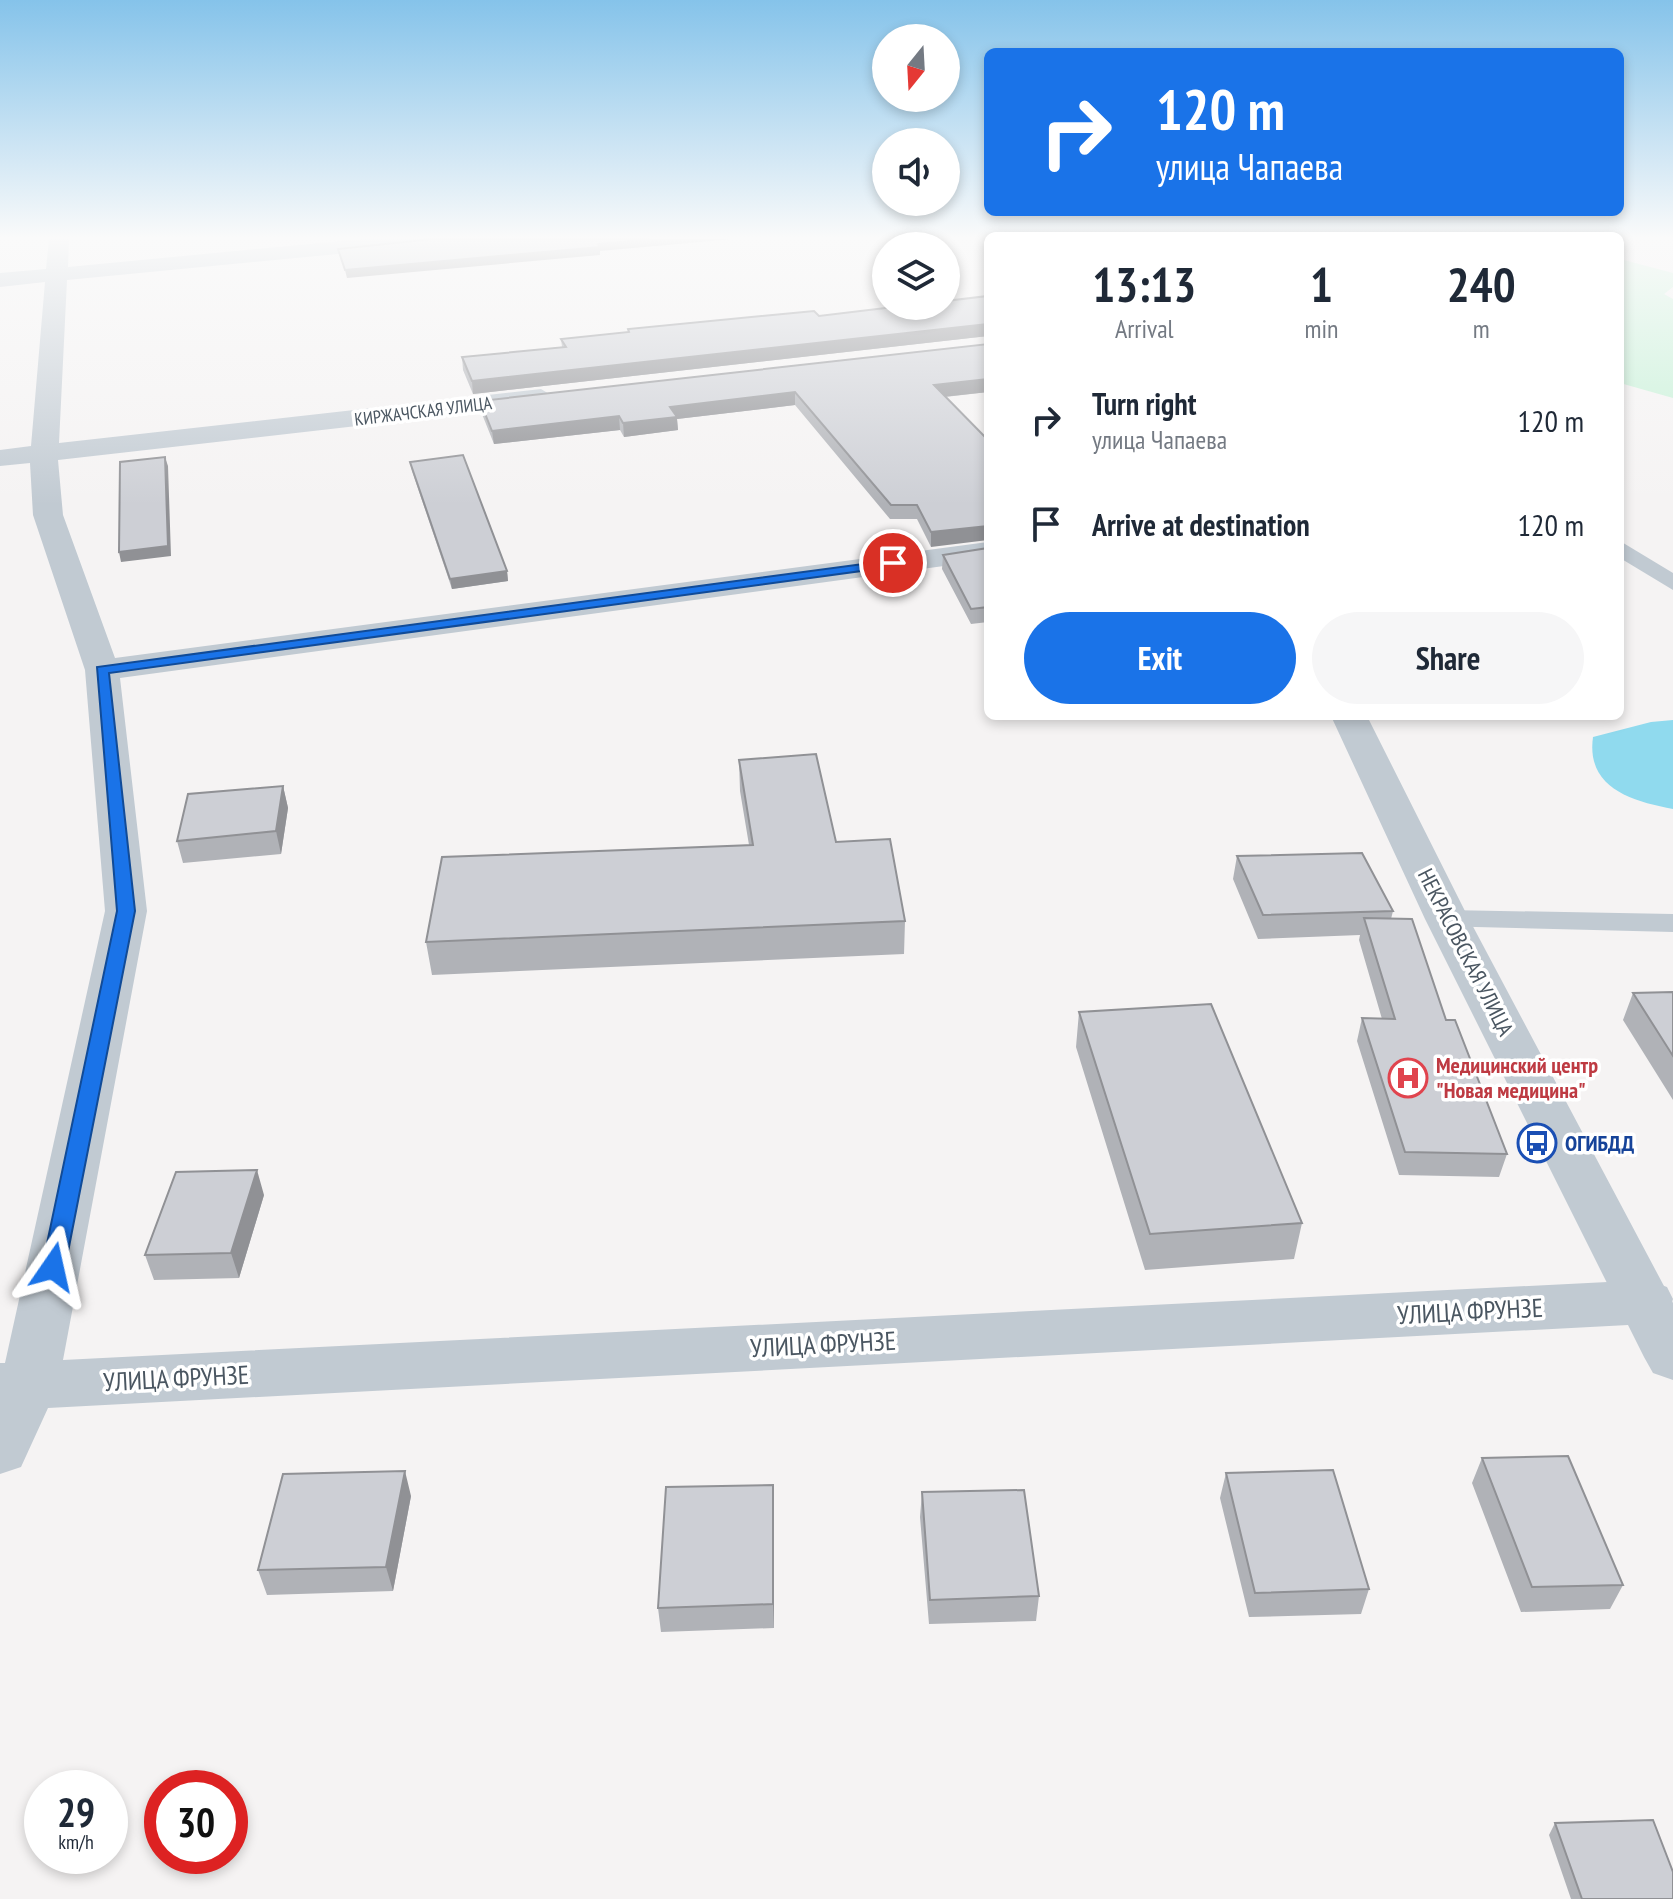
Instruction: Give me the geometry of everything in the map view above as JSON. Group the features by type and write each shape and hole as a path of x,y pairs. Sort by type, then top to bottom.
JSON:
{"street":[{"path":"0,1449 126,911 102,670 48,515 44,455 53,328"},
{"name":"КИРЖАЧСКАЯ УЛИЦА","path":"0,458 563,395"},
{"path":"102,670 984,552"},
{"name":"НЕКРАСОВСКАЯ УЛИЦА","path":"1351,720 1447,919 1673,1357"},
{"name":"УЛИЦА ФРУНЗЕ","path":"14,1386 1647,1302"}],"lane":[{"path":"1624,551 1673,583"},
{"path":"1447,919 1673,923"}],"green space":[{"path":"1624,328 1673,328 1673,398 1624,384"}],"water":[{"path":"1673,720 1673,809 1627,796 1604,780 1596,768 1593,737 1651,722"}],"building":[{"path":"642,328 955,328 472,381 462,357 566,347 561,339 629,332 628,329"},
{"path":"984,344 984,379 934,385 984,436 984,526 931,532 917,505 891,505 795,392 670,407 677,417 623,423 619,416 492,431 480,401"},
{"path":"463,455 507,571 450,579 410,462"},
{"path":"165,457 168,546 119,552 120,462"},
{"path":"984,549 984,607 971,609 943,555"},
{"path":"816,754 836,842 890,839 905,921 426,942 442,857 753,845 739,760"},
{"path":"283,786 276,831 177,841 188,794"},
{"path":"1362,853 1393,911 1263,915 1237,856"},
{"path":"1364,918 1412,919 1446,1020 1455,1020 1507,1154 1405,1152 1362,1018 1395,1019"},
{"path":"1673,992 1673,1056 1633,993"},
{"path":"1211,1004 1302,1223 1150,1234 1079,1012"},
{"path":"257,1170 231,1253 145,1255 176,1172"},
{"path":"1568,1456 1623,1585 1532,1587 1482,1458"},
{"path":"1333,1470 1369,1589 1255,1593 1226,1473"},
{"path":"405,1471 386,1567 258,1570 283,1474"},
{"path":"773,1485 773,1604 658,1608 666,1487"},
{"path":"1024,1490 1039,1596 930,1600 922,1492"},
{"path":"1653,1820 1673,1872 1673,1899 1582,1899 1555,1823"}],"place":[{"name":"Медицинский центр \"Новая медицина\"","path":"1408,1078"},
{"name":"ОГИБДД","path":"1537,1143"}],"route":[{"path":"53,1267 126,911 102,670 893,563"}]}
